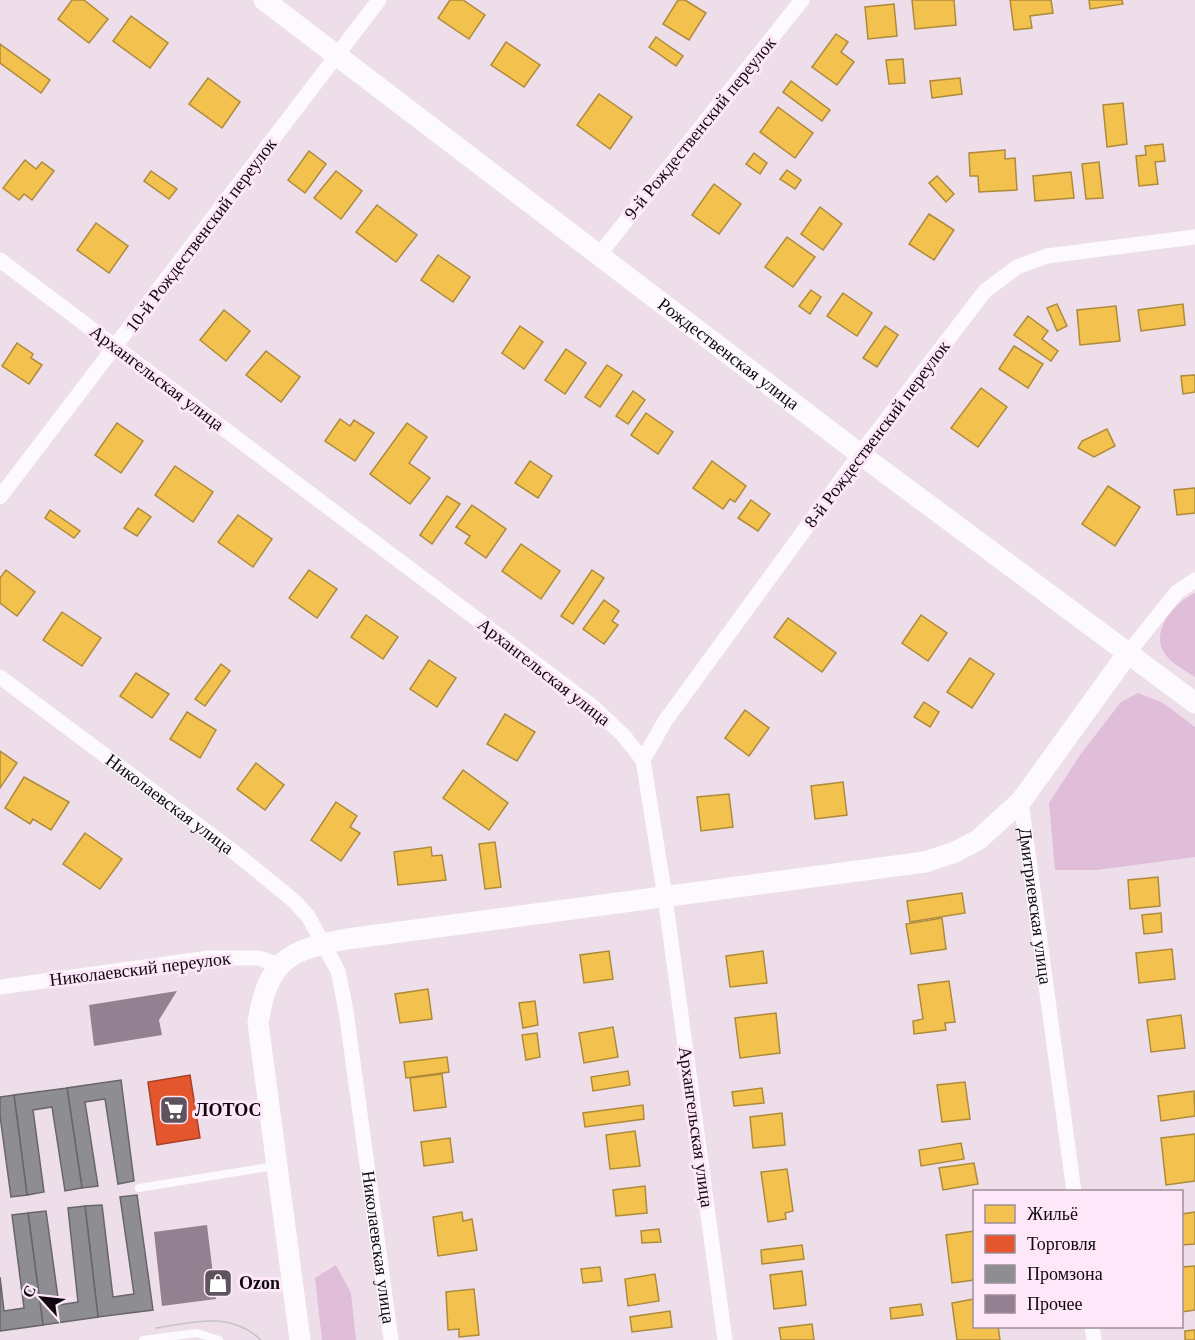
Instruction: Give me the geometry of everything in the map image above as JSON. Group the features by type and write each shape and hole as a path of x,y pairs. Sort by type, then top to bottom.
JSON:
{"main road":[{"name":"Рождественская улица","path":"264,0 860,454 1195,703"},
{"name":"Дмитриевская улица","path":"1021,801 1128,653"},
{"path":"300,1340 258,1023 261,1000 269,982 280,965 294,953 323,944 926,862 955,852 978,840 1021,801"}],"street":[{"name":"10-й Рождественский переулок","path":"0,497 379,0"},
{"name":"9-й Рождественский переулок","path":"598,256 802,0"},
{"name":"8-й Рождественский переулок","path":"643,759 665,721 860,454 985,291 1017,267 1047,256 1195,237"},
{"name":"Архангельская улица","path":"0,260 592,706 623,735 643,759 665,897 725,1340"},
{"path":"1128,653 1177,592 1195,580"},
{"name":"Николаевская улица","path":"0,677 234,852 293,900 308,916 338,971 346,1011 392,1340"},
{"name":"Дмитриевская улица","path":"1021,801 1074,1190"},
{"name":"Николаевский переулок","path":"0,987 209,958 258,958 280,965"}],"lane":[{"path":"139,1188 277,1166"},
{"path":"143,1340 197,1333 219,1340"}],"shaded area":[{"path":"1195,593 1195,677 1165,654 1160,636 1166,618 1172,610"},
{"path":"1138,693 1163,703 1195,727 1195,857 1097,870 1055,870 1049,803 1080,755 1121,702"},
{"path":"336,1265 351,1293 356,1340 322,1340 315,1278"}],"building: Жильё":[{"path":"72,0 84,0 108,19 89,43 58,19"},
{"path":"450,0 463,0 485,15 469,39 438,18"},
{"path":"678,0 685,0 706,13 689,40 663,24"},
{"path":"912,0 954,0 956,25 915,29"},
{"path":"1010,0 1051,0 1053,13 1030,16 1032,28 1014,30"},
{"path":"1089,0 1122,0 1123,4 1090,9"},
{"path":"894,4 897,36 868,39 865,7"},
{"path":"131,16 168,43 150,68 113,41"},
{"path":"836,34 848,42 841,52 854,62 837,85 812,67"},
{"path":"656,37 683,56 676,66 649,47"},
{"path":"506,42 540,65 524,87 491,65"},
{"path":"0,44 50,80 41,93 0,63"},
{"path":"903,59 905,83 889,84 886,60"},
{"path":"208,78 240,102 222,128 189,104"},
{"path":"960,78 962,94 932,98 930,81"},
{"path":"791,81 830,110 822,121 783,92"},
{"path":"599,94 632,117 610,149 577,125"},
{"path":"1123,103 1127,144 1107,147 1103,105"},
{"path":"778,107 813,133 795,158 760,132"},
{"path":"1163,144 1165,161 1155,162 1158,184 1139,186 1136,156 1146,155 1145,146"},
{"path":"1005,150 1005,159 1015,158 1017,190 979,192 978,176 970,176 969,153"},
{"path":"309,151 326,164 305,193 288,180"},
{"path":"754,153 767,163 760,174 746,164"},
{"path":"25,160 36,169 42,162 54,171 32,200 24,194 19,200 3,188"},
{"path":"1099,162 1103,198 1086,199 1082,164"},
{"path":"787,170 801,180 795,189 780,179"},
{"path":"151,171 177,189 169,199 144,181"},
{"path":"336,171 362,191 341,219 314,198"},
{"path":"1071,172 1074,198 1035,201 1033,176"},
{"path":"937,176 954,194 946,202 929,183"},
{"path":"714,184 741,204 719,234 692,215"},
{"path":"377,205 417,235 396,262 356,232"},
{"path":"820,207 842,224 823,250 801,234"},
{"path":"929,214 954,230 934,260 909,244"},
{"path":"96,223 128,246 109,273 77,250"},
{"path":"787,237 815,257 793,287 765,267"},
{"path":"438,255 470,277 453,302 421,280"},
{"path":"811,290 821,297 810,314 799,306"},
{"path":"843,293 872,313 857,336 827,316"},
{"path":"1057,304 1067,326 1057,331 1047,308"},
{"path":"1183,304 1185,325 1141,331 1138,310"},
{"path":"1116,306 1120,341 1080,345 1077,310"},
{"path":"224,310 250,331 226,361 200,340"},
{"path":"1028,316 1048,331 1042,339 1058,351 1051,361 1014,335"},
{"path":"520,326 543,342 524,369 502,353"},
{"path":"885,326 898,335 877,367 863,358"},
{"path":"17,343 33,354 31,358 42,365 29,384 2,366"},
{"path":"1014,346 1043,364 1028,388 999,369"},
{"path":"566,349 586,363 565,394 545,380"},
{"path":"266,351 300,377 281,402 246,375"},
{"path":"607,365 622,375 600,407 585,397"},
{"path":"1195,375 1195,392 1183,394 1181,376"},
{"path":"981,388 1007,407 978,447 951,428"},
{"path":"633,391 645,400 628,424 616,416"},
{"path":"646,413 673,432 658,454 631,435"},
{"path":"340,419 350,426 354,420 374,433 355,461 325,441"},
{"path":"117,423 143,441 121,473 95,455"},
{"path":"407,423 427,437 409,463 430,478 410,504 370,474"},
{"path":"1107,429 1115,446 1094,457 1078,448 1082,441"},
{"path":"530,461 552,476 538,498 515,483"},
{"path":"712,461 746,486 735,502 730,499 723,509 693,488"},
{"path":"175,466 213,492 193,522 155,495"},
{"path":"1108,486 1140,507 1115,546 1082,524"},
{"path":"1195,488 1195,513 1177,515 1174,490"},
{"path":"447,496 460,504 432,544 420,535"},
{"path":"751,500 770,514 758,531 738,518"},
{"path":"472,505 506,529 486,558 465,543 470,536 456,527"},
{"path":"138,508 151,517 137,536 124,528"},
{"path":"50,510 80,531 74,538 45,518"},
{"path":"238,515 272,539 253,567 218,542"},
{"path":"521,544 560,571 541,599 502,571"},
{"path":"6,570 35,592 17,616 0,603 0,578"},
{"path":"309,570 337,589 317,618 289,598"},
{"path":"592,570 604,578 573,624 561,616"},
{"path":"604,600 619,611 612,621 618,625 604,644 583,629"},
{"path":"62,612 101,638 82,666 43,640"},
{"path":"366,615 398,637 383,659 351,637"},
{"path":"921,615 947,633 928,661 902,643"},
{"path":"788,618 836,653 822,672 774,637"},
{"path":"970,658 994,674 972,708 947,692"},
{"path":"429,660 456,678 437,707 410,689"},
{"path":"221,664 230,671 205,706 195,699"},
{"path":"136,673 169,694 152,718 120,696"},
{"path":"924,702 939,712 930,727 914,717"},
{"path":"745,710 769,728 749,756 725,738"},
{"path":"187,712 216,730 200,758 170,739"},
{"path":"505,714 535,732 517,761 487,744"},
{"path":"0,751 17,763 0,788"},
{"path":"256,763 284,785 265,810 237,789"},
{"path":"463,770 508,803 489,830 443,798"},
{"path":"24,777 69,802 51,830 33,819 30,824 5,808"},
{"path":"843,782 847,815 815,819 811,786"},
{"path":"729,794 733,827 701,831 697,797"},
{"path":"336,802 357,816 350,827 360,833 341,861 311,840"},
{"path":"85,833 122,859 100,889 63,864"},
{"path":"495,842 501,887 485,889 479,844"},
{"path":"431,847 432,856 442,855 446,880 398,885 394,852"},
{"path":"1158,877 1160,906 1130,909 1128,880"},
{"path":"962,893 965,913 910,922 907,901"},
{"path":"1161,913 1162,932 1144,934 1142,915"},
{"path":"942,918 946,949 911,954 906,924"},
{"path":"1172,949 1175,979 1139,983 1136,953"},
{"path":"609,951 613,979 584,983 580,955"},
{"path":"763,951 767,983 730,987 726,956"},
{"path":"949,981 955,1022 945,1023 946,1030 914,1034 913,1021 923,1019 918,985"},
{"path":"428,989 432,1019 400,1023 395,994"},
{"path":"535,1001 538,1025 523,1028 519,1003"},
{"path":"776,1013 780,1053 740,1058 735,1018"},
{"path":"1181,1015 1185,1048 1151,1052 1147,1020"},
{"path":"613,1027 618,1057 584,1063 579,1033"},
{"path":"537,1033 540,1057 526,1060 522,1035"},
{"path":"447,1057 449,1072 406,1078 404,1062"},
{"path":"628,1071 630,1085 593,1091 591,1077"},
{"path":"442,1074 446,1107 414,1111 410,1078"},
{"path":"965,1082 970,1119 942,1122 937,1085"},
{"path":"762,1088 764,1103 734,1106 732,1092"},
{"path":"1194,1091 1195,1116 1161,1121 1158,1096"},
{"path":"643,1105 644,1119 585,1127 583,1113"},
{"path":"782,1113 785,1145 753,1148 750,1117"},
{"path":"635,1131 640,1166 610,1169 606,1135"},
{"path":"1195,1134 1195,1181 1166,1185 1161,1138"},
{"path":"450,1138 453,1162 424,1166 421,1142"},
{"path":"961,1143 964,1159 921,1166 919,1150"},
{"path":"974,1163 978,1184 943,1190 939,1168"},
{"path":"787,1169 793,1211 785,1213 786,1219 768,1222 761,1172"},
{"path":"645,1186 647,1213 616,1216 613,1190"},
{"path":"462,1212 463,1221 472,1219 477,1250 438,1256 433,1217"},
{"path":"1195,1212 1195,1244 1183,1245 1183,1214"},
{"path":"659,1229 661,1242 642,1243 641,1231"},
{"path":"973,1231 973,1280 952,1283 946,1235"},
{"path":"802,1245 804,1259 762,1264 761,1250"},
{"path":"1195,1266 1195,1310 1183,1312 1183,1267"},
{"path":"600,1267 602,1281 583,1283 581,1269"},
{"path":"802,1271 806,1305 774,1309 770,1275"},
{"path":"655,1274 659,1301 628,1306 625,1279"},
{"path":"474,1289 479,1335 459,1337 459,1329 448,1330 446,1292"},
{"path":"973,1299 973,1328 998,1328 1000,1340 957,1340 952,1303"},
{"path":"921,1304 923,1315 891,1319 890,1308"},
{"path":"670,1311 672,1327 632,1332 630,1317"},
{"path":"812,1324 814,1340 781,1340 779,1328"},
{"path":"1195,1330 1195,1340 1185,1340 1185,1331"}],"building: Торговля":[{"name":"ЛОТОС","path":"190,1075 200,1138 157,1145 148,1082"}],"building: Промзона":[{"path":"121,1080 134,1181 118,1184 105,1099 85,1102 98,1186 82,1188 67,1088"},
{"path":"67,1088 82,1188 65,1191 52,1107 33,1110 44,1192 27,1195 14,1095"},
{"path":"14,1095 27,1195 11,1197 0,1116 0,1097"},
{"path":"137,1195 153,1310 98,1317 85,1206 102,1205 113,1297 134,1294 120,1197"},
{"path":"85,1206 98,1317 43,1325 28,1213 46,1211 59,1305 78,1302 68,1208"},
{"path":"28,1213 43,1325 0,1331 0,1277 4,1311 24,1308 12,1215"}],"building: Прочее":[{"path":"177,991 159,1020 162,1035 94,1046 89,1005"},
{"path":"207,1225 216,1299 162,1306 154,1232"}],"tram line":[{"path":"156,1328 198,1322 224,1322 237,1325 261,1340"}],"place":[{"name":"ЛОТОС","path":"174,1110"},
{"name":"Ozon","path":"218,1283"}]}
